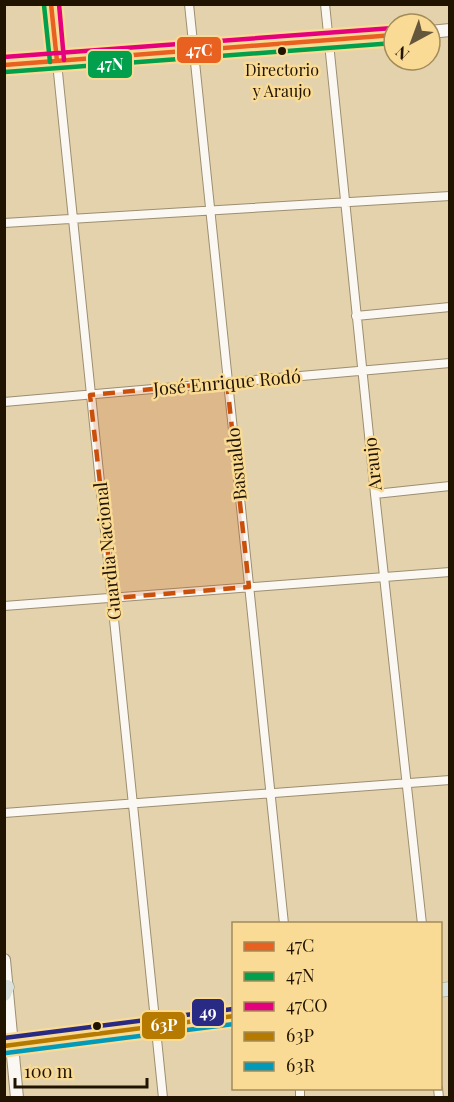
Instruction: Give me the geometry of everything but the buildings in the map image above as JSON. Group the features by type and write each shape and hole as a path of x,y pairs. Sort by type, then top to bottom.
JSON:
{"main road":[{"path":"4,65 382,36"},
{"path":"4,960 7,1040 17,1098"},
{"path":"7,1040 232,1016"}],"street":[{"name":"Guardia Nacional","path":"51,4 163,1098"},
{"name":"Basualdo","path":"189,4 208,211 284,922"},
{"name":"Araujo","path":"325,4 356,316 422,922"},
{"path":"4,223 450,196"},
{"path":"356,316 450,307"},
{"name":"José Enrique Rodó","path":"4,402 450,363"},
{"path":"375,494 450,486"},
{"path":"4,606 450,572"},
{"path":"4,813 450,780"}],"highlighted area":[{"path":"227,382 249,587 113,598 90,395"}],"transit line":[{"name":"47C","path":"51,4 57,61"},
{"name":"47CO","path":"59,4 64,60"},
{"name":"47N","path":"44,5 50,62"},
{"name":"47CO","path":"4,57 382,29"},
{"name":"47C","path":"4,65 382,36"},
{"name":"47N","path":"5,72 382,44"},
{"name":"49","path":"4,1038 232,1009"},
{"name":"63P","path":"4,1046 232,1016"},
{"name":"63R","path":"6,1053 232,1024"}],"place":[{"name":"Directorio y Araujo","path":"282,51"}]}
